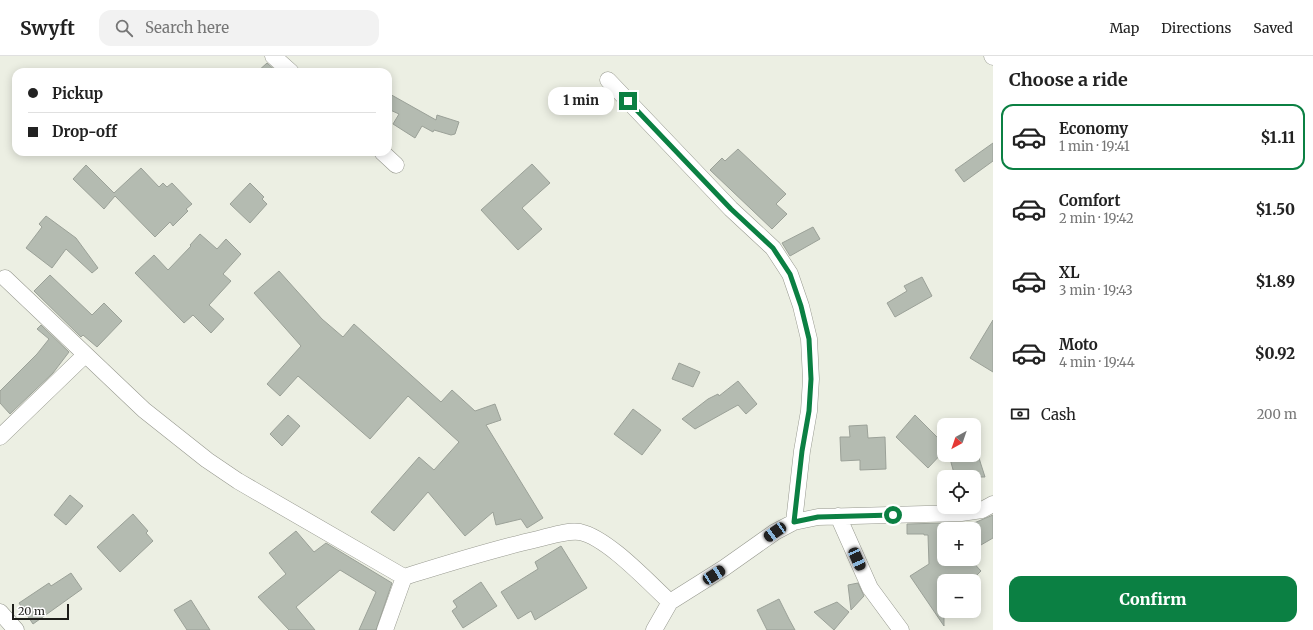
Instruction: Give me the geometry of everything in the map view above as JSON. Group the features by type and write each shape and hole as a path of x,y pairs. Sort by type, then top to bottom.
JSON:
{"street":[{"path":"273,56 286,68"},
{"path":"608,80 731,209 773,248 790,274 801,306 809,339 811,379 809,411 802,451 794,522"},
{"path":"386,156 396,165"},
{"path":"5,278 144,410 207,460 238,481 404,577 505,546 563,533 580,532 596,539 614,550 670,602"},
{"path":"0,437 85,355"},
{"path":"654,630 670,602 724,568 775,532 794,522 818,517 961,513 982,510 993,504"},
{"path":"838,516 870,588 901,630"},
{"path":"384,630 404,577"},
{"path":"0,612 16,630"}],"building":[{"path":"267,63 273,68 261,68"},
{"path":"392,95 436,120 437,115 459,122 455,134 451,135 434,130 433,132 422,126 415,138 393,124 399,114 392,111"},
{"path":"993,143 993,161 964,182 955,170"},
{"path":"738,149 786,194 776,204 787,214 772,229 710,170 722,158 725,161"},
{"path":"532,164 550,183 522,208 542,229 518,250 481,210"},
{"path":"86,165 114,193 141,168 159,187 163,183 167,187 172,183 192,204 186,209 188,211 173,226 170,222 155,237 115,196 104,209 73,179"},
{"path":"250,183 264,197 262,199 267,204 250,223 230,204"},
{"path":"46,216 76,238 98,268 92,273 66,249 52,268 26,248 42,227 39,224"},
{"path":"813,227 820,239 790,256 782,243"},
{"path":"200,234 217,249 226,239 241,254 223,274 231,281 209,305 224,319 211,333 193,315 184,323 135,273 154,255 168,270 191,246 190,245"},
{"path":"279,271 322,319 343,337 354,324 441,402 452,390 475,411 495,404 501,420 486,425 543,518 527,528 521,519 496,525 493,512 465,536 428,492 394,531 371,512 419,457 434,470 459,442 408,396 370,439 298,376 280,396 267,384 301,346 254,293"},
{"path":"50,275 92,315 104,303 122,321 97,347 83,335 81,337 34,291"},
{"path":"922,277 932,296 895,317 887,303 907,291 904,286"},
{"path":"993,320 993,372 970,358"},
{"path":"41,325 69,352 53,373 10,414 0,403 0,391 37,354 49,339 37,329"},
{"path":"679,363 700,372 693,387 672,379"},
{"path":"738,381 757,404 746,414 738,405 695,429 682,419 708,399 718,394 719,396"},
{"path":"633,409 661,430 642,455 614,434"},
{"path":"288,415 300,426 282,446 270,434"},
{"path":"915,415 937,437 937,458 928,468 896,437"},
{"path":"867,425 868,438 885,437 886,469 860,470 860,460 841,461 840,437 850,437 849,426"},
{"path":"951,462 980,462 985,477 981,477 981,470 953,470"},
{"path":"70,495 83,506 66,525 54,515"},
{"path":"133,514 148,531 146,533 153,541 120,572 97,547"},
{"path":"993,515 993,538 981,545 981,522 976,522"},
{"path":"937,523 937,566 976,566 981,571 978,574 937,574 937,616 910,576 929,564 928,535 907,534 907,524"},
{"path":"296,531 314,552 326,543 392,583 376,630 359,630 376,592 340,570 296,607 315,630 289,630 258,597 286,574 269,553"},
{"path":"561,546 587,588 535,620 531,611 518,619 501,592 538,569 535,562"},
{"path":"71,573 82,589 33,624 19,603 49,583 51,586"},
{"path":"481,582 497,606 463,628 452,611 457,607 453,601"},
{"path":"858,583 864,596 851,610 848,585"},
{"path":"779,599 795,630 767,630 757,610"},
{"path":"191,600 210,630 187,630 174,610"},
{"path":"837,602 849,612 834,630 814,612"},
{"path":"939,618 944,618 944,626"}],"route":[{"path":"628,101 731,209 773,248 790,274 801,306 809,339 811,379 809,411 802,451 794,522 818,517 893,515"}]}
